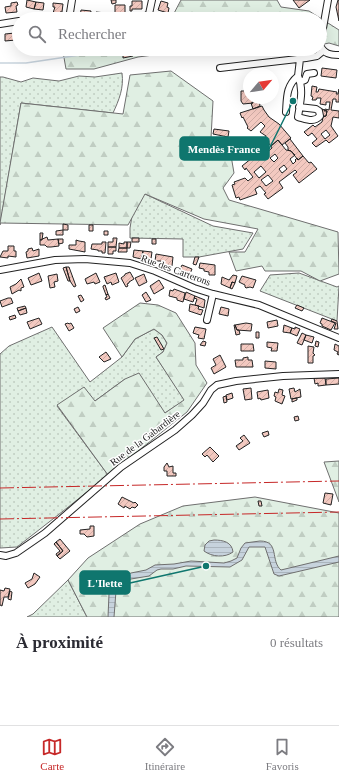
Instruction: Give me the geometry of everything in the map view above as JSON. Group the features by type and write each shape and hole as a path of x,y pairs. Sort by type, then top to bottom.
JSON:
{"street":[{"path":"70,12 72,0"},
{"path":"149,12 152,0"},
{"path":"326,12 328,0"},
{"path":"0,24 12,22"},
{"path":"327,53 339,55"},
{"path":"220,68 317,56"},
{"path":"299,107 302,88 299,79 300,59"},
{"path":"286,112 289,87 292,82 299,79 305,80 307,74 314,73"},
{"name":"Rue des Carterons","path":"0,270 55,260 85,259 130,263 155,271 194,288 258,305 339,338"},
{"path":"207,320 213,294"},
{"name":"Rue de la Gabardière","path":"0,555 6,556 16,553 45,533 121,467 162,440 192,415 203,403 214,387 236,381 283,376 339,374"}],"green space":[{"path":"181,0 277,0 281,7 311,12 175,12"},
{"path":"327,22 339,30 339,46 327,43"},
{"path":"64,56 146,56 94,69 66,69"},
{"path":"171,71 213,101 211,138 229,144 234,173 223,188 229,200 338,232 339,274 320,281 301,271 265,271 262,266 236,271 229,252 245,252 258,229 204,219 145,194 128,225 0,223 21,103 123,114 130,75"},
{"path":"122,73 122,89 113,113 21,103 0,225 0,77 21,82 33,78 59,81 79,76 95,77"},
{"path":"136,192 145,194 213,226 253,233 243,249 199,257 183,257 183,239 130,238 130,228"},
{"path":"299,273 337,287 339,286 337,321 260,291 270,275"},
{"path":"140,303 158,305 176,313 195,343 196,365 207,383 187,412 108,475 57,405 84,387 95,401 125,379 139,373 165,413 184,400 156,357 163,352 167,343 162,335 154,329 135,339 122,357 103,328"},
{"path":"52,327 90,382 122,357 135,339 154,329 162,335 167,343 163,352 156,357 185,400 165,413 125,379 95,401 57,406 108,475 17,547 0,548 0,354 9,346"},
{"path":"339,461 339,502 324,462"},
{"path":"255,497 339,513 339,617 87,617 68,580 88,558 140,524 183,506"},
{"path":"68,580 87,617 27,617 33,614"}],"shaded area":[{"path":"214,540 226,542 231,546 233,552 218,556 211,555 204,551 205,545 209,541"},
{"path":"260,541 270,544 273,548 276,562 281,570 339,556 339,562 279,576 274,574 265,547 249,547 242,560 230,567 186,566 173,569 161,569 149,576 123,582 116,591 114,617 108,617 109,594 112,584 117,579 131,573 146,570 155,565 191,561 224,563 237,558 245,543"}],"building":[{"path":"27,0 36,2 34,9 26,7"},
{"path":"111,0 116,0 116,3 112,4"},
{"path":"293,0 310,0 299,8"},
{"path":"339,0 339,21 336,7"},
{"path":"132,1 142,1 142,9 132,9 132,11 130,11"},
{"path":"161,1 168,3 168,12 158,10"},
{"path":"17,2 17,12 6,13 5,7 11,6 11,3"},
{"path":"36,2 44,3 43,10 34,9"},
{"path":"53,3 63,4 62,12 53,12 55,7 53,7"},
{"path":"115,5 125,5 125,12 115,12"},
{"path":"81,10 91,11 91,12 81,12"},
{"path":"12,33 12,40 5,41 5,34"},
{"path":"322,68 337,70 336,78 321,76"},
{"path":"312,86 317,87 316,92 318,92 319,89 337,92 336,94 338,94 339,89 339,102 336,102 336,99 333,99 331,110 339,111 339,118 333,117 331,126 338,136 329,143 326,140 316,147 312,143 317,139 312,133 308,136 304,132 313,125 315,127 322,122 327,111 324,111 325,109 329,110 330,102 326,102 326,105 320,104 321,98 312,100 313,97 311,96","holes":["326,130 330,135 325,139 321,134"]},
{"path":"241,91 243,91 243,104 241,101"},
{"path":"251,104 260,104 260,106 253,109"},
{"path":"262,106 269,117 279,124 291,138 282,145 278,140 271,146 265,139 266,136 260,132 265,126 261,122 251,131 247,128 248,127 240,113"},
{"path":"322,109 327,111 326,116 321,116"},
{"path":"214,129 229,131 228,137 213,134"},
{"path":"290,139 303,156 298,160 291,151 288,150 285,143"},
{"path":"278,140 286,150 291,151 295,155 290,159 293,164 297,158 298,160 303,156 317,169 299,183 293,175 297,172 295,170 279,182 283,188 268,199 264,194 266,193 260,186 255,189 257,194 240,200 239,197 236,198 232,185 235,184 234,182 245,178 248,181 253,177 246,168 245,170 242,166 257,154 260,158 272,148 271,146","holes":["275,154 278,158 274,162 270,158","284,165 287,169 282,173 279,169","261,166 266,172 259,178 254,172","268,175 273,181 266,186 261,180"]},
{"path":"63,224 68,225 68,230 63,230"},
{"path":"89,225 93,225 93,231 89,231"},
{"path":"63,230 63,235 56,235 56,231"},
{"path":"104,231 108,231 108,235 104,235"},
{"path":"40,233 43,233 42,240 40,240"},
{"path":"47,237 48,240 58,239 59,246 47,247 45,245 40,245 40,240"},
{"path":"113,238 117,238 116,247 108,247 108,242 113,242"},
{"path":"132,238 139,238 139,242 132,242"},
{"path":"58,239 63,239 63,243 59,244"},
{"path":"152,239 156,239 156,244 152,244"},
{"path":"76,240 85,242 85,252 69,249 69,245 76,245"},
{"path":"102,242 106,242 105,253 91,249 92,244 102,244"},
{"path":"124,242 127,242 127,248 119,248 119,243 124,244"},
{"path":"127,242 131,242 130,248 127,248"},
{"path":"8,246 14,246 16,257 0,257 3,251 8,251"},
{"path":"108,247 116,247 116,251 113,251 113,254 108,254"},
{"path":"32,248 33,251 39,249 39,256 27,258 26,252 28,249"},
{"path":"119,248 127,248 127,252 118,252"},
{"path":"134,250 143,251 141,259 133,257"},
{"path":"143,251 152,252 151,259 142,258"},
{"path":"156,254 173,257 172,266 161,264 161,261 155,261"},
{"path":"195,257 199,257 196,265 193,264"},
{"path":"200,263 215,265 215,275 209,275 209,272 199,268"},
{"path":"182,265 192,269 189,276 179,271"},
{"path":"66,267 69,267 76,286 74,287 70,281"},
{"path":"66,267 70,281 68,281 63,268"},
{"path":"130,272 134,279 127,284 128,286 126,287 121,278"},
{"path":"39,273 42,281 31,285 28,278"},
{"path":"96,273 100,282 95,284 94,282 87,284 85,279"},
{"path":"116,273 119,282 112,285 111,282 107,284 104,277"},
{"path":"57,274 58,281 54,282 55,287 50,288 48,276"},
{"path":"144,274 147,282 139,286 135,278"},
{"path":"233,275 237,276 235,283 232,282 230,288 221,284 222,277 229,280"},
{"path":"242,276 256,280 253,288 246,288 245,285 239,282"},
{"path":"21,279 24,287 21,288 21,291 19,290 12,294 10,287"},
{"path":"159,280 164,288 154,294 150,286"},
{"path":"232,282 235,283 232,289 230,288"},
{"path":"105,285 108,294 106,295 103,287"},
{"path":"174,289 185,293 183,302 177,300 177,298 169,296 170,290 173,291"},
{"path":"146,292 151,300 146,302 142,295"},
{"path":"186,292 195,296 193,302 184,299"},
{"path":"108,294 110,298 106,300 106,295"},
{"path":"81,295 84,300 81,302 78,296"},
{"path":"195,296 205,300 204,308 195,305 197,299 194,298"},
{"path":"11,298 13,303 2,307 0,301"},
{"path":"190,304 199,306 198,309 203,310 201,315 189,311"},
{"path":"297,305 304,308 302,311 295,308"},
{"path":"25,306 26,308 18,311 17,308"},
{"path":"78,307 80,311 76,313 74,309"},
{"path":"221,307 229,309 228,316 219,314"},
{"path":"26,308 27,313 20,315 18,311"},
{"path":"15,315 16,318 10,320 9,317"},
{"path":"39,318 42,324 30,329 27,322"},
{"path":"322,318 335,323 331,330 322,326 320,323"},
{"path":"332,319 337,321 338,329 334,329 336,323 331,321"},
{"path":"277,320 278,326 268,328 267,322"},
{"path":"71,323 74,328 69,331 65,324"},
{"path":"246,323 252,324 251,331 237,330 235,325"},
{"path":"234,325 237,330 239,330 240,334 236,335"},
{"path":"284,325 292,328 290,333 283,332"},
{"path":"195,327 206,329 204,339 198,338 199,335 193,333"},
{"path":"295,327 300,329 297,336 290,333 292,328 295,329"},
{"path":"256,332 259,332 259,338 256,338"},
{"path":"302,333 306,335 302,345 297,343"},
{"path":"306,335 314,337 312,343 304,340"},
{"path":"157,337 164,349 161,350 154,338"},
{"path":"203,341 206,342 205,346 200,345"},
{"path":"316,341 319,342 318,347 315,346"},
{"path":"267,342 278,343 277,351 271,351 272,348 267,347"},
{"path":"241,344 253,344 254,351 241,351"},
{"path":"335,344 339,346 339,355 337,354 338,352 334,350"},
{"path":"308,346 314,347 313,353 315,355 313,356 313,363 308,363"},
{"path":"106,352 111,359 104,362 99,357"},
{"path":"220,355 226,367 214,374 211,368 216,365 213,359"},
{"path":"248,357 248,360 252,360 253,367 236,367 235,360 243,360 243,358"},
{"path":"265,361 276,362 276,369 265,368"},
{"path":"314,378 325,378 326,385 318,386 318,383 315,384"},
{"path":"339,378 339,384 326,385 326,379"},
{"path":"251,388 252,399 245,400 243,389"},
{"path":"294,388 295,392 300,389 301,397 291,399 289,389"},
{"path":"279,389 283,390 282,395 285,396 282,404 275,401 276,397 274,396 275,392 278,393"},
{"path":"268,390 269,398 261,400 260,398 258,399 257,392"},
{"path":"232,393 233,398 227,400 226,395"},
{"path":"226,396 227,402 224,403 223,397"},
{"path":"297,398 297,400 292,402 292,399"},
{"path":"298,416 299,420 295,421 294,417"},
{"path":"268,431 269,435 264,437 262,433"},
{"path":"244,435 250,443 239,450 236,446 243,441 240,438"},
{"path":"210,447 219,456 213,462 207,455 205,457 202,454"},
{"path":"167,463 169,467 173,466 173,473 176,473 176,476 167,476 167,471 164,471 164,467"},
{"path":"325,493 333,494 331,505 323,503"},
{"path":"122,497 134,503 135,502 138,505 135,508 132,507 130,509 125,506 124,508 118,504"},
{"path":"258,501 261,501 262,506 259,506"},
{"path":"90,526 94,526 94,536 87,537 84,534 80,534 80,530 90,529"},
{"path":"60,539 70,551 60,559 57,556 63,551 56,542"},
{"path":"56,542 63,551 57,556 56,554 60,551 54,544"},
{"path":"34,573 40,577 35,584 28,588 25,583 32,579"},
{"path":"5,588 10,589 8,597 4,597 2,606 0,605 0,590 4,591"},
{"path":"10,591 12,592 11,600 8,599"}],"waterway":[{"path":"0,63 26,63 73,56"}],"power":[{"path":"0,488 339,481"},
{"path":"0,519 339,512"}],"place":[{"name":"Mendès France","path":"293,101"},
{"name":"L'Ilette","path":"206,566"}]}
